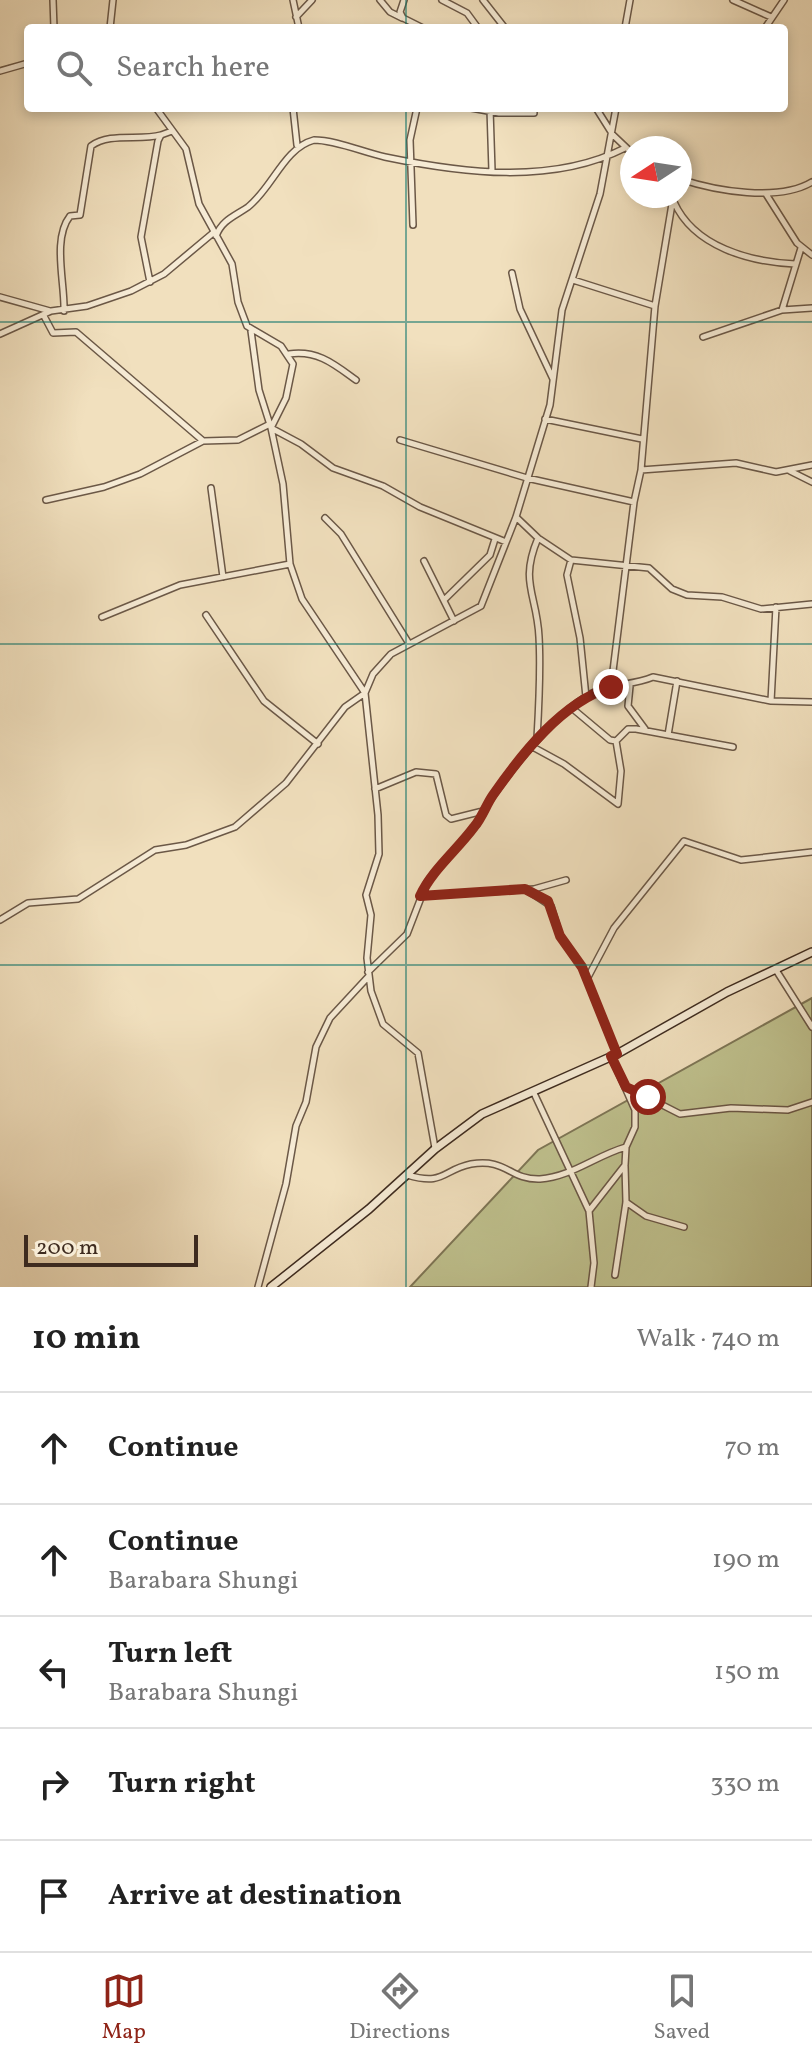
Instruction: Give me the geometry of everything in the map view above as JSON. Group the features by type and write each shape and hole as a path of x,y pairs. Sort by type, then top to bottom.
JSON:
{"street":[{"path":"53,0 54,24"},
{"path":"110,24 113,0"},
{"path":"293,0 298,24"},
{"path":"296,18 312,0"},
{"path":"380,0 390,12 415,24"},
{"path":"403,18 400,12 404,0"},
{"path":"442,0 467,13 475,24"},
{"path":"483,0 502,24"},
{"path":"626,24 630,0"},
{"path":"733,0 771,17"},
{"path":"767,24 784,0"},
{"path":"0,71 24,64"},
{"path":"159,112 186,149 199,204 232,264 238,302 251,330 259,390 271,426 283,484 290,564 302,599 365,693 379,854 367,883 371,915 368,974 376,1012 383,1024 420,1058 435,1149"},
{"path":"0,297 51,311 64,311 106,301 150,282 266,189 297,145 293,112"},
{"path":"413,225 411,124 416,112"},
{"path":"490,112 492,171"},
{"path":"523,112 534,113"},
{"path":"599,112 620,143"},
{"path":"365,693 380,664 408,642 481,606 516,517 545,419 554,383 562,310 609,156 616,112"},
{"path":"64,311 65,281 61,269 64,224 70,216 80,215 89,151 105,138 139,140 172,131"},
{"path":"150,282 141,237 161,135"},
{"path":"297,145 319,140 411,162 492,171 538,172 609,156 620,150"},
{"path":"692,181 766,194 793,190 812,182"},
{"path":"766,194 801,248 812,255"},
{"path":"611,687 624,568 641,470 655,306 671,208"},
{"path":"680,208 690,224 744,259 795,264"},
{"path":"782,310 801,248"},
{"path":"512,273 520,309 554,383"},
{"path":"573,280 655,306"},
{"path":"703,337 782,310 812,308"},
{"path":"0,334 51,311"},
{"path":"44,316 53,333 76,332 203,441"},
{"path":"46,500 104,487 140,474 203,441 238,440 271,426 292,382 293,364 281,346 251,330"},
{"path":"289,354 305,352 327,359 356,380"},
{"path":"545,419 642,439"},
{"path":"271,426 333,468 383,486 420,507 506,542"},
{"path":"400,440 527,478 634,502"},
{"path":"641,470 736,463 776,472 812,465"},
{"path":"789,471 812,482"},
{"path":"211,488 223,577"},
{"path":"516,517 538,538 571,560 624,568 649,568 672,589 687,595 722,597 761,609 812,604"},
{"path":"325,518 341,534 408,642"},
{"path":"537,739 539,631 528,562 538,538"},
{"path":"444,600 490,555 495,539"},
{"path":"571,560 567,575 577,619 586,697"},
{"path":"424,561 454,621"},
{"path":"102,617 180,585 290,564"},
{"path":"771,701 776,607"},
{"path":"206,615 264,701 318,744"},
{"path":"258,1287 286,1184 296,1126 306,1102 316,1047 330,1018 407,934 427,882 477,824 483,811 537,739 586,697 611,687 630,686 653,677 771,701 812,702"},
{"path":"668,735 677,681"},
{"path":"630,686 628,706 645,730"},
{"path":"0,920 28,903 78,899 155,850 186,845 235,827 286,783 345,707 358,694 365,693"},
{"path":"573,709 605,738 616,741"},
{"path":"616,741 628,729 733,747"},
{"path":"531,746 564,764 618,804 621,771 616,741"},
{"path":"375,789 416,772 427,772 439,777 448,818 472,816 483,811"},
{"path":"587,979 614,928 684,841 741,860 812,852"},
{"path":"420,896 525,889 566,880"},
{"path":"525,889 548,901 560,936 587,979 636,1118 626,1147 626,1202 615,1275"},
{"path":"271,1287 435,1149 482,1114 614,1055 727,992 812,952"},
{"path":"776,970 812,1027"},
{"path":"626,1087 680,1114 731,1108 788,1110 812,1102"},
{"path":"533,1090 589,1211 594,1263 591,1287"},
{"path":"407,1175 432,1180 445,1178 470,1164 491,1162 522,1177 538,1179 626,1147"},
{"path":"589,1211 625,1165"},
{"path":"626,1202 646,1216 684,1227"}],"green space":[{"path":"812,998 812,1287 410,1287 538,1150"}],"route":[{"path":"611,687 586,697 531,746 493,795 477,824 427,882 420,896 525,889 548,901 560,936 582,967 597,1000 617,1054 611,1056 626,1087 648,1097"}]}
